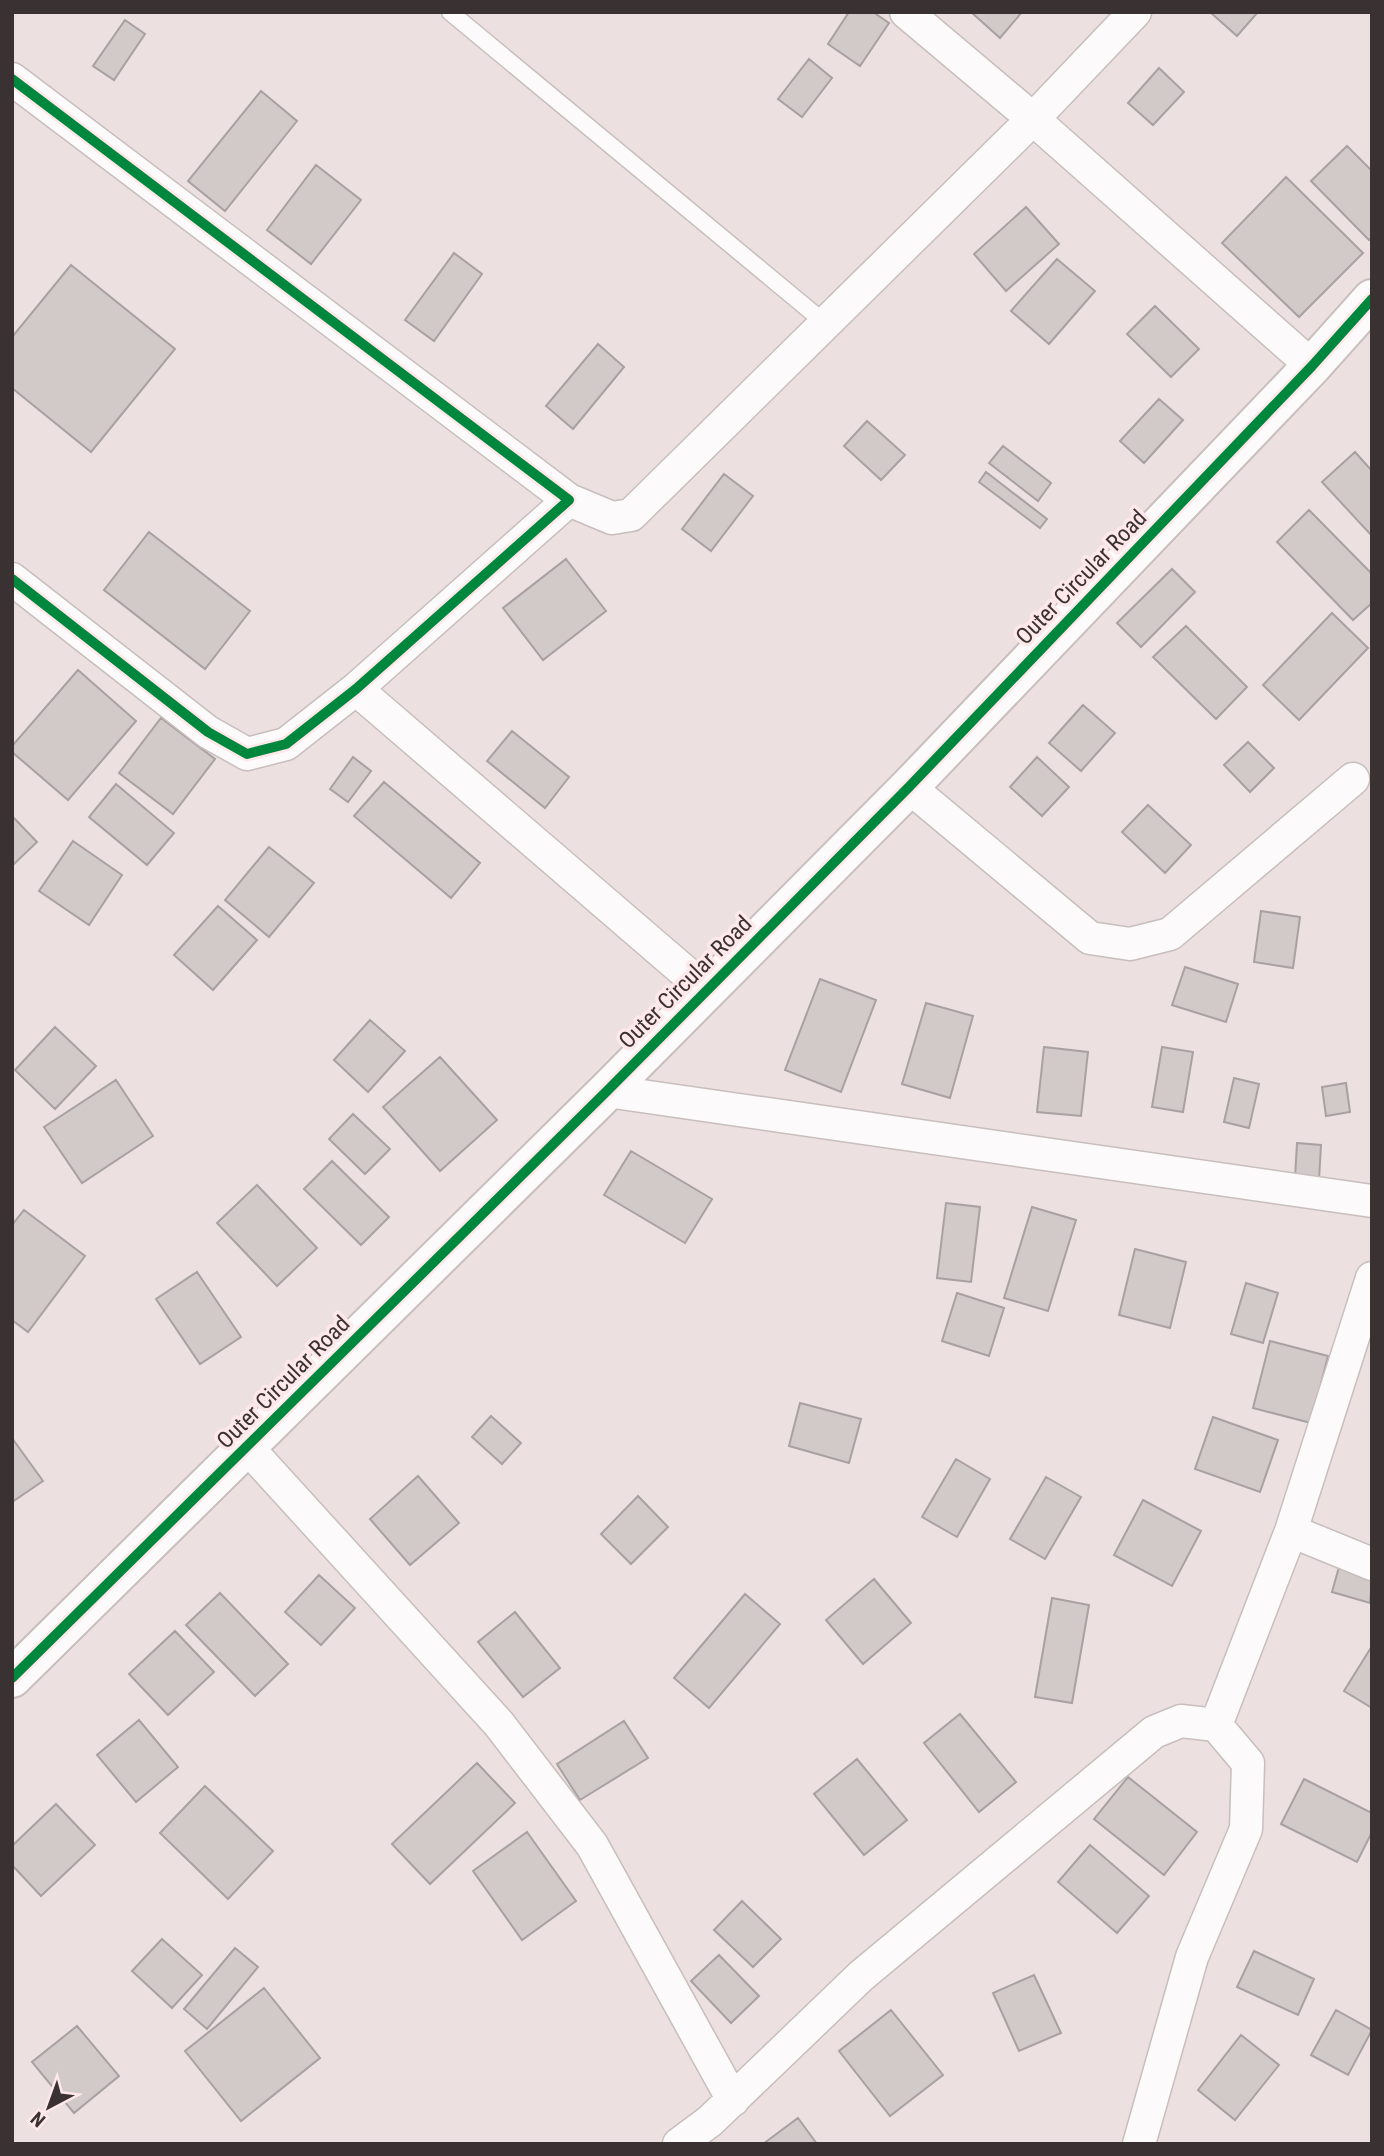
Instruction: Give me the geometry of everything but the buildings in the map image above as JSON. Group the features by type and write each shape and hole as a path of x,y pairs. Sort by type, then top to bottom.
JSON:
{"street":[{"path":"906,12 1033,119 1312,366"},
{"path":"12,79 569,500 612,518 631,515 1033,119 1135,12"},
{"name":"Outer Circular Road","path":"12,1678 607,1091 909,786 1312,366 1372,299"},
{"path":"12,579 208,732 247,754 286,744 356,689 569,500"},
{"path":"356,689 706,990"},
{"path":"909,786 1090,938 1130,944 1170,934 1353,779"},
{"path":"607,1091 1372,1200"},
{"path":"1216,1725 1291,1531 1372,1278"},
{"path":"247,1447 499,1724 593,1845 733,2100"},
{"path":"1291,1531 1372,1563"},
{"path":"679,2144 733,2100 861,1976 1154,1732 1181,1721 1216,1725 1248,1763 1246,1829 1192,1957 1139,2144"}],"lane":[{"path":"450,12 825,323"}],"cycle path":[{"path":"12,79 569,500 356,689 286,744 247,754 208,732 12,579"},
{"path":"12,1678 607,1091 909,787 1312,366 1372,299"}]}
